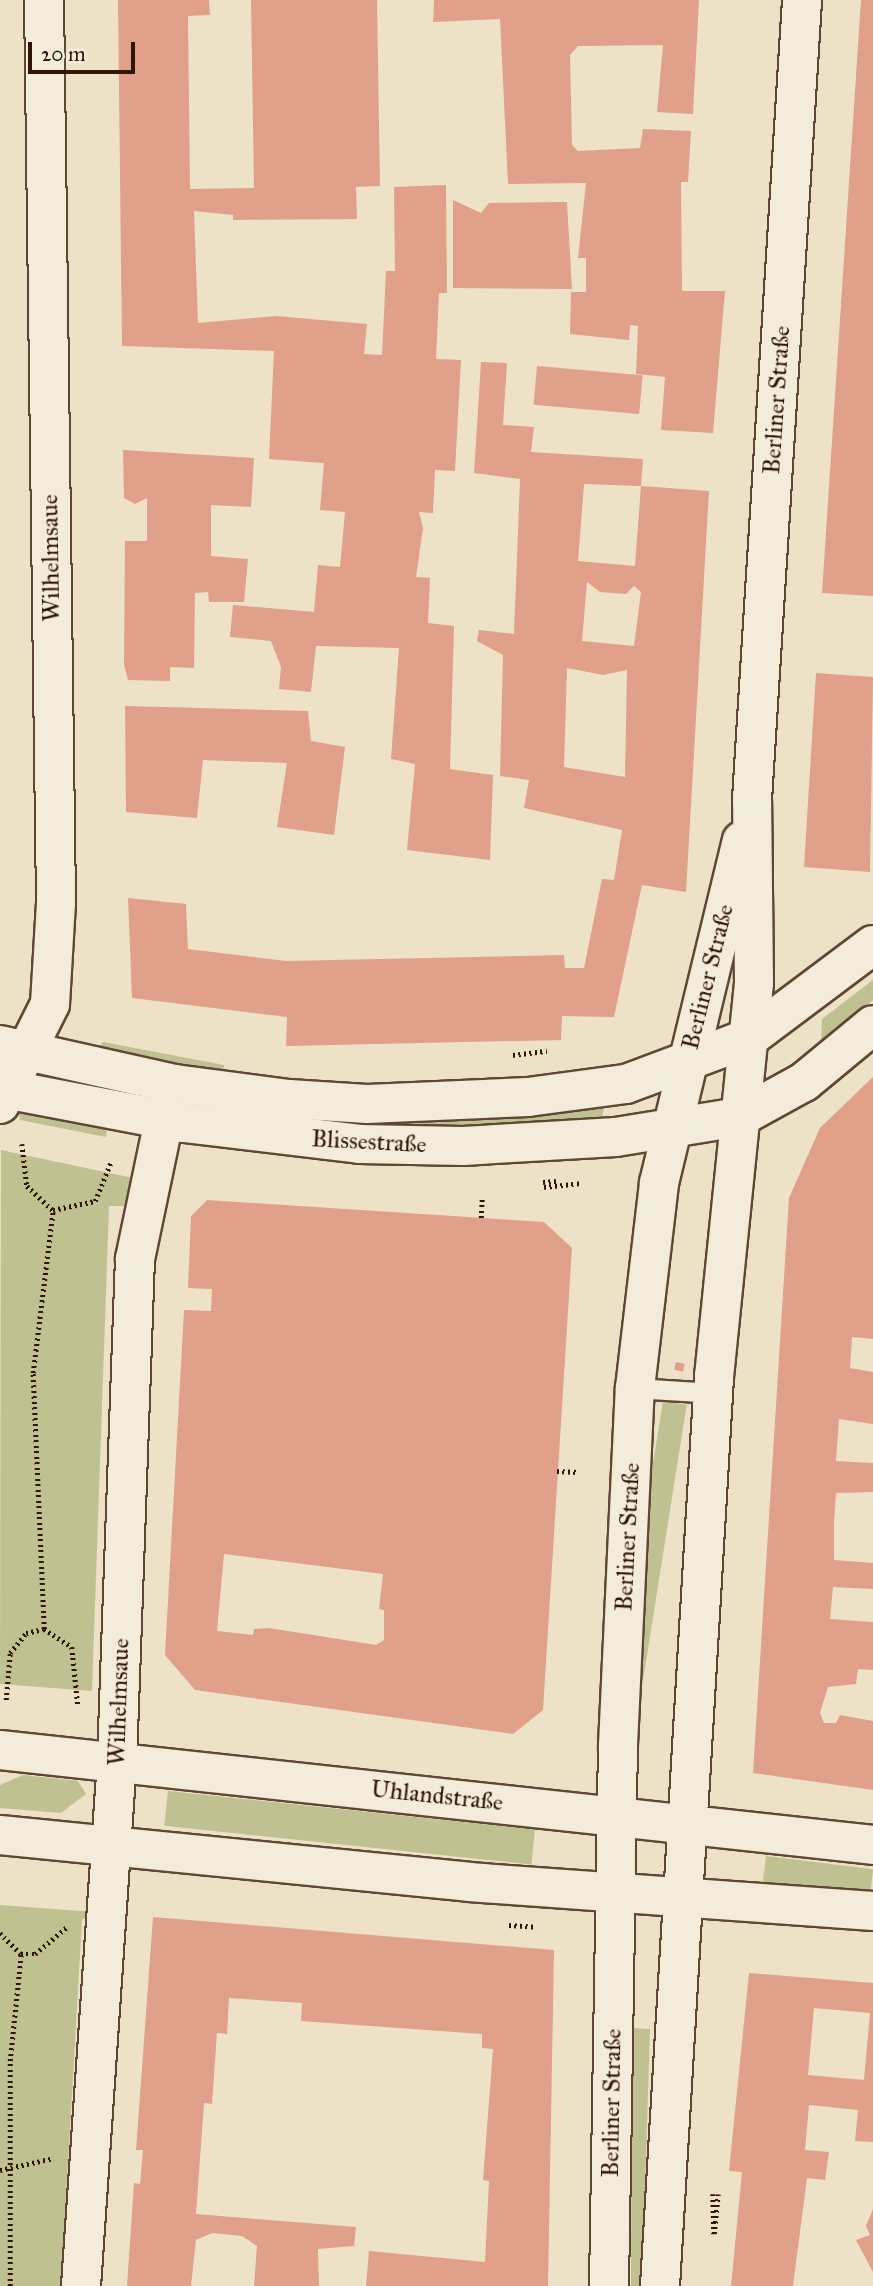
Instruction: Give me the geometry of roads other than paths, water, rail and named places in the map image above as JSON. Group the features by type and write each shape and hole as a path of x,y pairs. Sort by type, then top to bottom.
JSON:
{"main road":[{"name":"Wilhelmsaue","path":"3,1094 15,1049 50,1004 56,903 44,0"},
{"name":"Berliner Straße","path":"660,2286 714,1393 749,1038 757,925 752,800 802,0"},
{"name":"Berliner Straße","path":"609,2286 617,1816 635,1388 670,1132 752,800"},
{"name":"Blissestraße","path":"15,1049 234,1093 367,1104 582,1091 686,1066 749,1038 873,944"},
{"name":"Blissestraße","path":"3,1094 164,1120 424,1145 670,1132 740,1117 804,1082 873,1025"},
{"name":"Wilhelmsaue","path":"81,2286 117,1760 135,1259 164,1120"},
{"name":"Uhlandstraße","path":"0,1750 117,1760 873,1845"},
{"path":"0,1835 616,1891 873,1911"}],"lane":[{"path":"635,1388 714,1393"}]}
